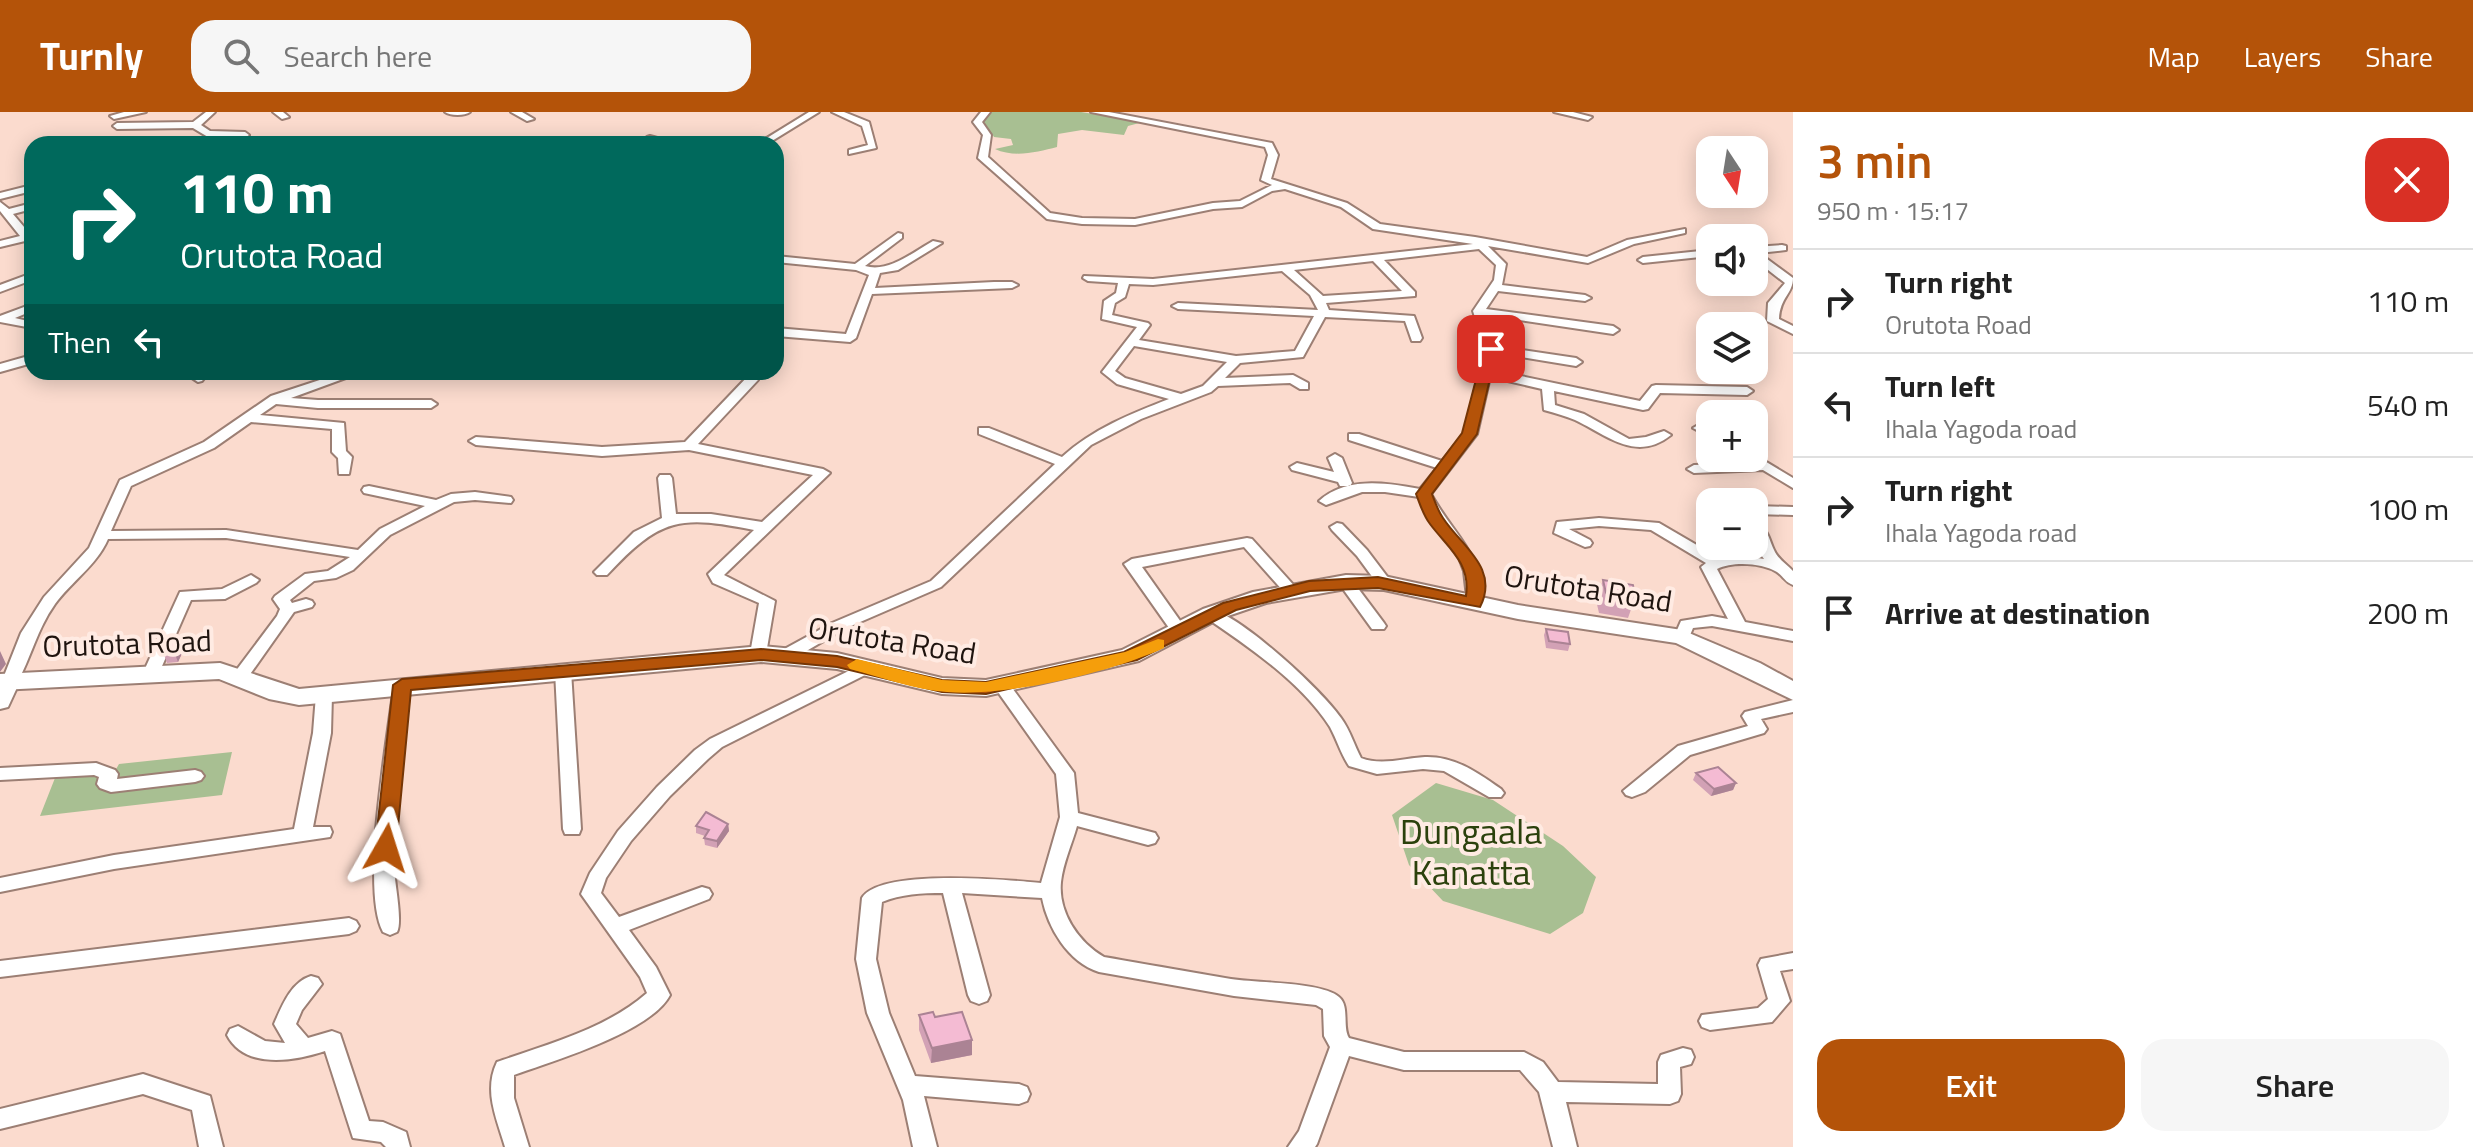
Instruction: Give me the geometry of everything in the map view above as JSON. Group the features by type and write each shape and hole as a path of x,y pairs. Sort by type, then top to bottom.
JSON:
{"main road":[{"name":"Orutota Road","path":"3,688 151,673 220,671 240,676 280,696 324,695 402,685 758,654 867,667 953,688 1001,685 1130,656 1211,614 1290,590 1346,582 1384,583 1474,603 1682,637 1713,649 1793,692"}],"street":[{"path":"142,112 116,121 195,125 208,134 245,135"},
{"path":"195,125 211,112"},
{"path":"449,112 466,112"},
{"path":"515,112 530,119"},
{"path":"774,136 815,112"},
{"path":"836,112 866,124 873,146 852,152"},
{"path":"986,112 977,122 987,135 983,158 1047,216 1135,222 1213,206 1242,204 1270,188 1283,187"},
{"path":"1095,112 1269,145 1273,155 1266,180 1344,205 1377,227 1445,233 1479,243 1588,260 1631,242 1681,231"},
{"path":"1558,112 1588,117"},
{"path":"0,196 24,190"},
{"path":"4,208 24,207"},
{"path":"4,208 24,232"},
{"path":"857,267 898,236"},
{"path":"0,244 24,240"},
{"path":"784,260 872,271 894,268 937,243"},
{"path":"1088,278 1124,283 1479,243"},
{"path":"1424,494 1442,465 1470,434 1491,349 1479,311 1494,287 1501,264 1479,243"},
{"path":"1768,252 1782,248"},
{"path":"1643,260 1696,254"},
{"path":"1319,300 1411,294 1375,257"},
{"path":"1768,263 1786,275 1791,284 1774,303 1773,321 1793,330"},
{"path":"1131,342 1236,360 1299,354 1324,309 1319,300 1283,266"},
{"path":"784,333 850,338 870,291 875,273 872,271"},
{"path":"0,289 24,279"},
{"path":"1124,283 1121,295 1110,301 1106,317 1144,325 1108,372 1121,381 1183,399"},
{"path":"870,291 933,292 964,284 1012,285"},
{"path":"1494,287 1585,298"},
{"path":"1178,306 1320,316 1410,318 1416,338"},
{"path":"1,319 24,310"},
{"path":"1479,311 1613,330"},
{"path":"1,319 24,323"},
{"path":"1491,349 1576,362"},
{"path":"785,656 838,626 936,584 1086,442 1207,389 1236,360"},
{"path":"0,368 24,361"},
{"path":"1484,372 1548,389 1575,389 1643,406 1656,389 1707,384 1747,391"},
{"path":"1212,382 1293,379 1304,386"},
{"path":"3,688 29,633 50,600 85,566 125,483 209,445 275,399 332,380"},
{"path":"689,446 751,380"},
{"path":"1548,389 1549,407 1580,417 1624,445 1648,443 1664,435"},
{"path":"275,399 318,404 431,404"},
{"path":"249,418 339,426 344,471"},
{"path":"984,431 1062,462"},
{"path":"1354,437 1442,465"},
{"path":"476,441 529,442 586,451 635,452 689,446 823,473 716,574 718,580 767,601 758,654"},
{"path":"1335,458 1345,483"},
{"path":"1297,467 1345,483 1424,494"},
{"path":"1768,467 1793,484"},
{"path":"665,478 669,518"},
{"path":"1326,501 1345,483"},
{"path":"369,490 440,505"},
{"path":"1424,494 1435,519 1467,556 1477,580 1474,603"},
{"path":"288,609 281,599 310,577 331,575 348,567 385,532 461,496 506,500"},
{"path":"1768,510 1793,511"},
{"path":"602,572 631,539 669,518 709,517 763,527"},
{"path":"1585,543 1561,533 1562,525 1599,522 1654,526 1716,562"},
{"path":"1337,527 1362,553 1384,583"},
{"path":"102,535 226,534 353,553"},
{"path":"1180,632 1132,564 1250,537 1290,590"},
{"path":"1768,549 1780,568 1793,580"},
{"path":"1739,626 1709,567 1716,562 1737,560 1780,568"},
{"path":"151,673 185,595 225,594 251,580"},
{"path":"1346,582 1378,626"},
{"path":"240,676 288,609 306,604"},
{"path":"1211,614 1260,650 1320,703 1338,725 1355,762 1374,770 1425,763 1447,766 1495,793"},
{"path":"1682,637 1687,624 1697,620 1793,636"},
{"path":"517,1147 502,1094 501,1077 505,1069 607,1027 638,1011 659,995 617,926 591,894 592,887 618,848 673,781 716,743 867,667"},
{"path":"563,671 572,829"},
{"path":"390,927 384,897 386,848 402,685"},
{"path":"1001,685 1065,773 1069,817 1051,891 1063,926 1085,957 1099,964 1234,988 1320,997 1333,1004 1335,1036 1342,1045 1404,1061 1524,1061 1539,1069 1552,1092 1565,1147"},
{"path":"302,835 322,733 324,695"},
{"path":"1632,791 1647,784 1674,756 1688,748 1758,729 1751,716 1793,706"},
{"path":"0,774 96,769 109,774 106,784 111,786 195,776"},
{"path":"1069,817 1148,838"},
{"path":"0,885 114,862 323,832"},
{"path":"925,1147 908,1085 878,1013 866,959 872,898 884,891 951,887 1051,891"},
{"path":"951,887 979,995"},
{"path":"617,926 702,894"},
{"path":"0,969 349,926"},
{"path":"1710,1021 1764,1016 1779,1001 1768,965 1793,961"},
{"path":"305,1049 285,1024 293,1005 311,984"},
{"path":"238,1035 254,1049 277,1053 305,1049 332,1040 361,1131 383,1132 398,1139 398,1147"},
{"path":"1300,1147 1309,1137 1342,1045"},
{"path":"1552,1092 1670,1094 1669,1062 1683,1057"},
{"path":"0,1119 143,1084 202,1103 211,1147"},
{"path":"908,1085 1019,1094"}],"green space":[{"path":"992,112 1081,112 1143,122 1128,126 1124,135 1082,130 1058,134 1057,147 1018,154 995,149 1013,145 1011,139 994,137 983,121"},
{"path":"232,752 222,795 40,816 55,778 115,771 119,764"},
{"name":"Dungaala Kanatta","path":"1436,783 1493,800 1563,846 1596,877 1583,913 1550,934 1443,901 1409,865 1392,815"}],"building":[{"path":"1603,580 1633,585 1635,598 1606,593"},
{"path":"1546,629 1568,632 1570,644 1549,641"},
{"path":"167,636 179,636 173,649 162,649"},
{"path":"1718,767 1736,783 1714,789 1696,773"},
{"path":"706,812 728,824 717,841 704,838 709,830 696,826"},
{"path":"933,1012 935,1017 962,1012 972,1040 932,1048 919,1015"}],"slow traffic":[{"path":"857,665 942,686 986,688 1130,656 1158,644"}],"route":[{"path":"386,848 402,685 650,666 761,654 837,661 942,686 986,688 1130,656 1230,606 1309,586 1378,583 1474,603 1477,580 1467,556 1435,519 1424,494 1442,465 1470,434 1491,349"}]}
